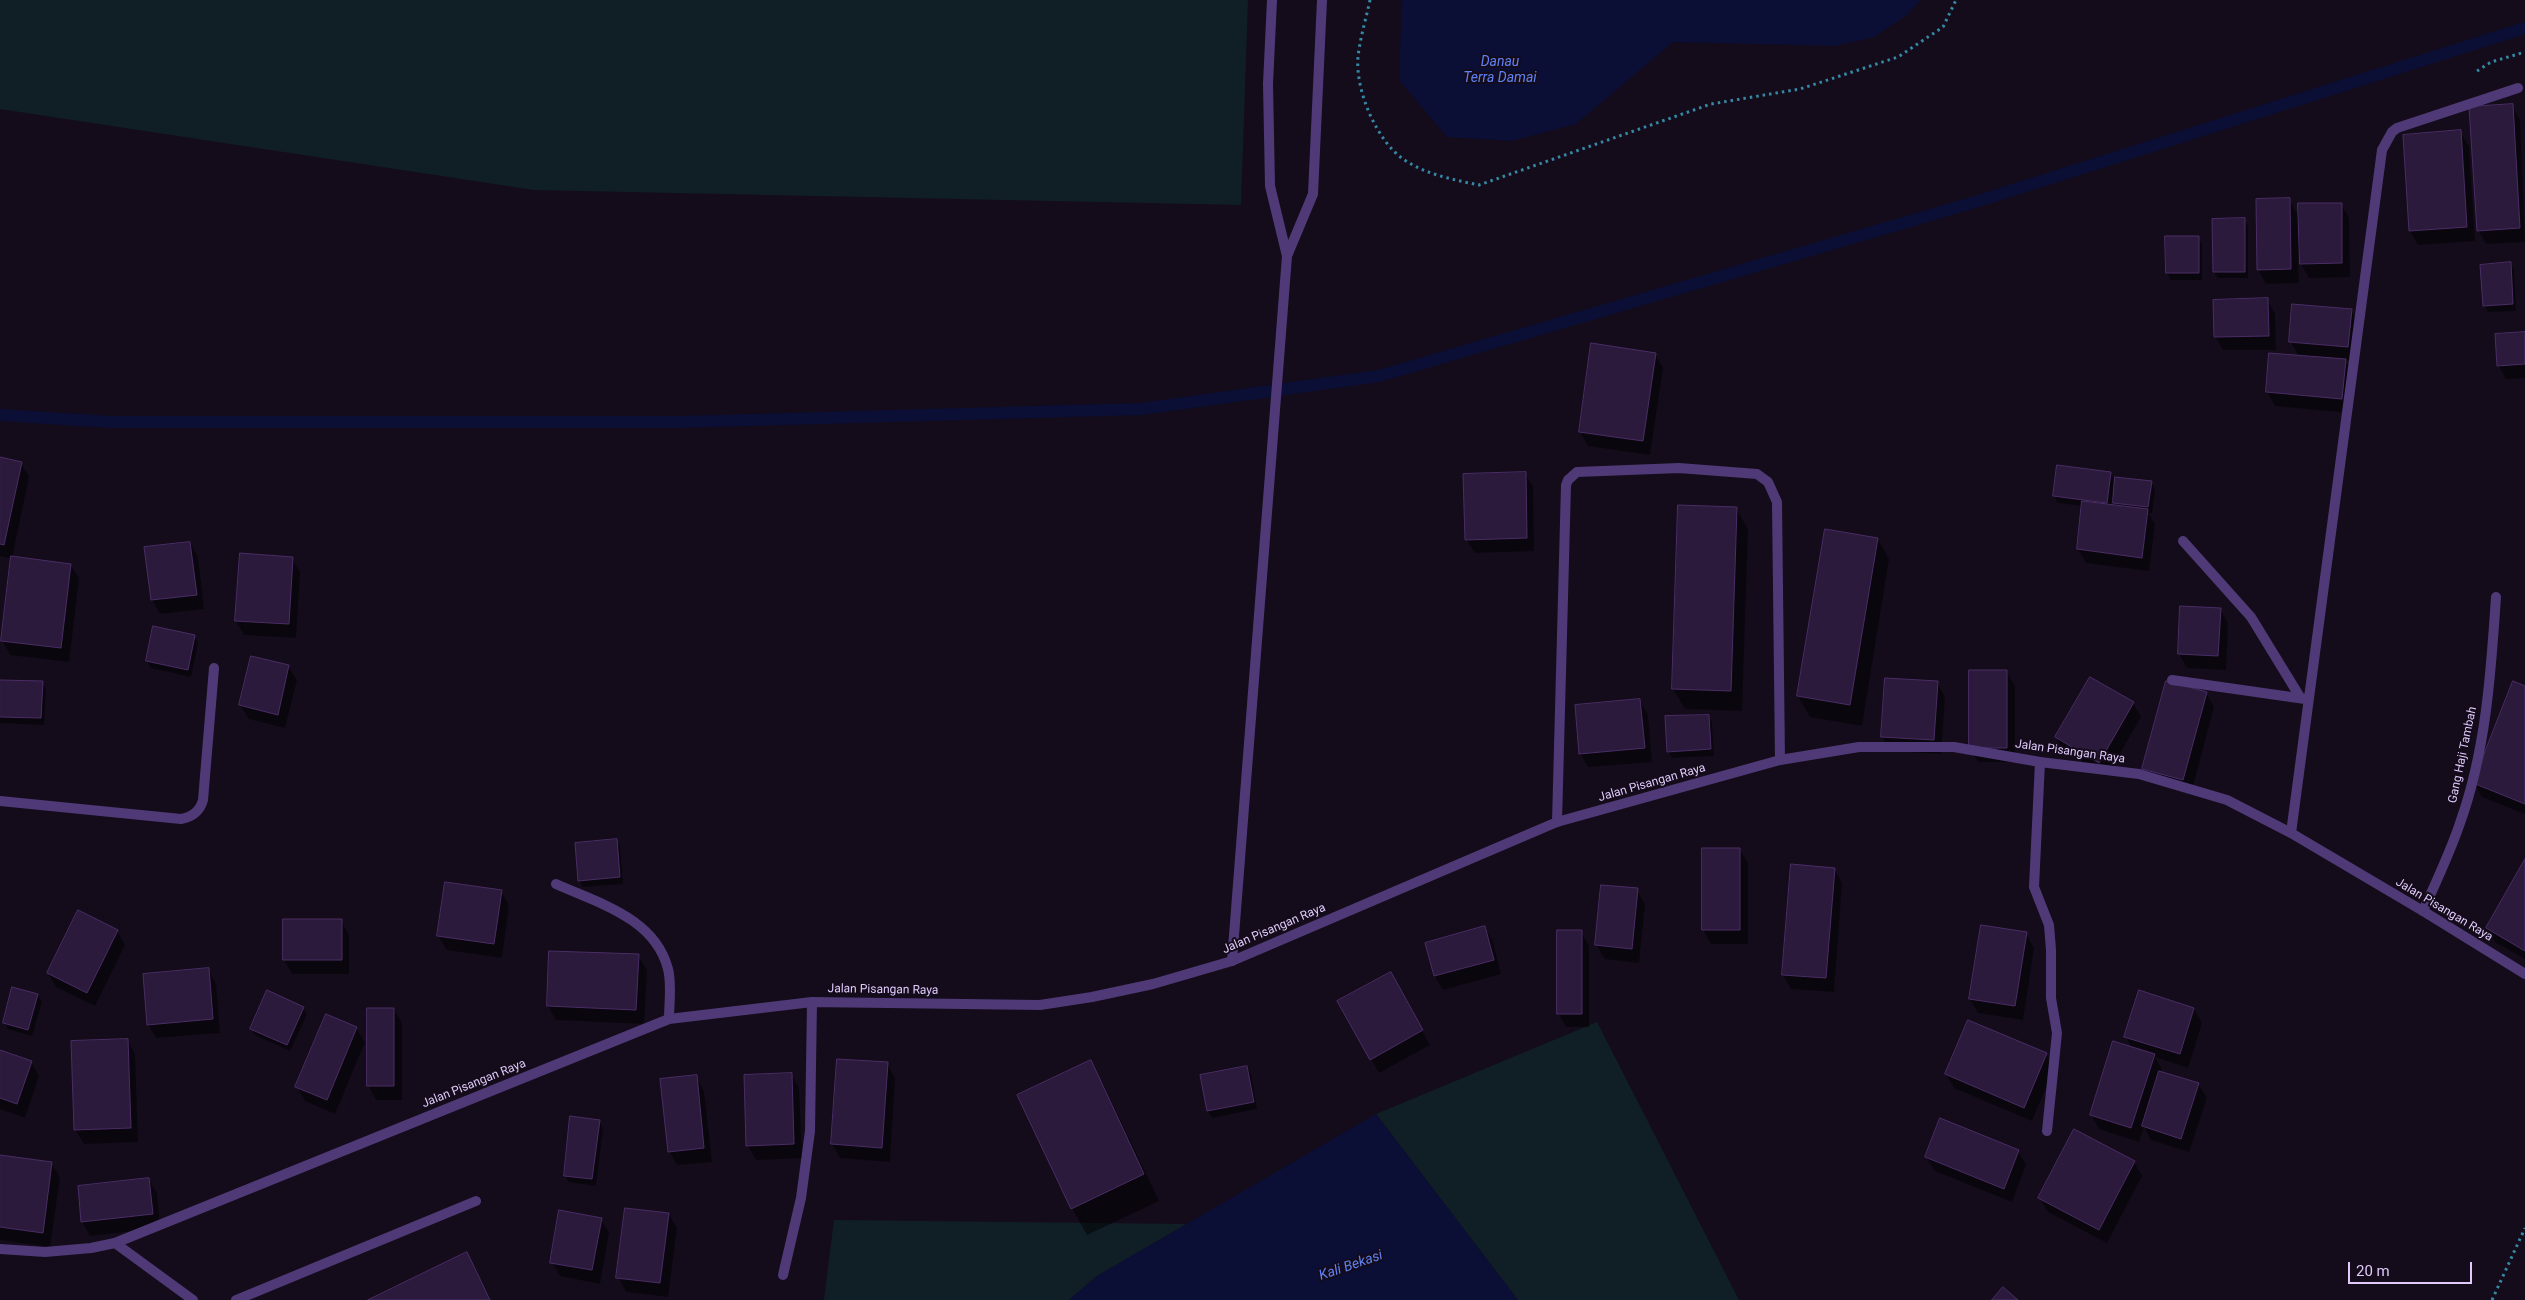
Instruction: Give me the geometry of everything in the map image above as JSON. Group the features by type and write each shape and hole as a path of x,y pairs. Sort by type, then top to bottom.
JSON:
{"street":[{"path":"1232,961 1286,256 1270,186 1268,84 1272,0"},
{"path":"1286,256 1313,194 1322,0"},
{"path":"2291,833 2304,698 2382,150 2392,132 2397,128 2518,88"},
{"path":"1557,822 1566,485 1568,480 1577,472 1679,468 1757,474 1768,482 1777,502 1780,760"},
{"path":"2183,541 2252,617 2304,698"},
{"name":"Gang Haji Tambah","path":"2423,911 2460,822 2472,778 2491,675 2496,597"},
{"path":"0,801 181,819 189,818 201,808 203,800 214,668"},
{"path":"2172,680 2304,698"},
{"name":"Jalan Pisangan Raya","path":"0,1249 45,1252 91,1248 115,1243 669,1019 812,1002 1040,1005 1092,997 1152,984 1232,961 1557,822 1780,760 1868,747 1954,747 2040,762 2140,774 2227,800 2291,833 2525,974"},
{"path":"2040,762 2034,887 2049,925 2052,950 2051,998 2057,1033 2047,1130"},
{"path":"556,884 631,917 643,928 661,954 669,970 669,1019"},
{"path":"784,1275 801,1198 810,1130 812,1002"},
{"path":"236,1300 476,1201"},
{"path":"115,1243 193,1300"}],"path":[{"path":"1370,0 1358,58 1364,104 1374,122 1383,137 1406,161 1445,178 1479,185 1711,104 1800,89 1898,57 1943,27 1956,0"},
{"path":"2492,1300 2525,1228"}],"shaded area":[{"path":"0,0 1248,0 1241,205 534,190 0,109"},
{"path":"1597,1022 1739,1300 1518,1300 1376,1114"},
{"path":"834,1220 1187,1224 1097,1276 1069,1300 824,1300"}],"water":[{"name":"Danau Terra Damai","path":"1402,0 1921,0 1906,16 1874,37 1835,46 1673,42 1576,124 1511,141 1447,137 1399,80"},
{"name":"Kali Bekasi","path":"1376,1114 1518,1300 1069,1300 1097,1276"}],"building":[{"path":"2513,104 2520,228 2477,231 2469,107"},
{"path":"2461,130 2467,227 2409,231 2403,135"},
{"path":"2290,198 2291,269 2257,270 2256,199"},
{"path":"2298,203 2342,203 2342,263 2300,264"},
{"path":"2245,218 2245,272 2213,272 2212,219"},
{"path":"2165,236 2199,236 2199,273 2166,273"},
{"path":"2511,262 2513,304 2483,306 2480,265"},
{"path":"2268,298 2269,336 2214,337 2213,300"},
{"path":"2292,304 2352,309 2348,347 2289,342"},
{"path":"2525,332 2525,364 2497,366 2495,334"},
{"path":"1591,343 1656,353 1643,441 1579,432"},
{"path":"2269,353 2346,359 2342,399 2266,392"},
{"path":"0,457 22,462 4,545 0,544"},
{"path":"2057,465 2111,472 2107,503 2053,496"},
{"path":"1526,472 1527,538 1465,540 1463,474"},
{"path":"2115,477 2152,481 2148,507 2113,503"},
{"path":"2082,501 2148,509 2142,558 2077,549"},
{"path":"1678,505 1737,507 1731,691 1672,689"},
{"path":"1825,529 1878,538 1850,705 1797,696"},
{"path":"190,542 197,595 151,600 144,547"},
{"path":"240,553 293,557 289,624 235,621"},
{"path":"11,556 71,564 61,648 1,641"},
{"path":"2180,606 2221,608 2218,656 2178,654"},
{"path":"153,626 195,635 188,670 146,661"},
{"path":"251,656 289,665 278,715 239,705"},
{"path":"1969,670 2007,670 2007,748 1969,748"},
{"path":"2090,677 2134,702 2099,763 2055,737"},
{"path":"1885,678 1938,681 1934,740 1881,737"},
{"path":"0,680 43,681 41,718 0,717"},
{"path":"2166,681 2207,692 2183,780 2142,769"},
{"path":"2513,681 2525,686 2525,804 2473,783"},
{"path":"1640,699 1645,748 1579,754 1575,705"},
{"path":"1709,715 1711,749 1667,752 1665,716"},
{"path":"617,839 620,877 578,881 575,843"},
{"path":"1702,848 1740,848 1740,930 1702,930"},
{"path":"2525,859 2525,951 2486,928"},
{"path":"1791,864 1835,868 1826,978 1782,975"},
{"path":"445,882 502,890 494,944 437,936"},
{"path":"1601,885 1638,888 1632,949 1595,945"},
{"path":"78,910 118,930 87,993 47,973"},
{"path":"283,919 342,919 342,960 283,960"},
{"path":"1981,925 2027,932 2015,1006 1969,999"},
{"path":"1485,926 1494,960 1434,976 1425,943"},
{"path":"1557,930 1582,930 1582,1014 1557,1014"},
{"path":"549,951 639,954 636,1010 547,1006"},
{"path":"209,968 213,1019 147,1025 143,974"},
{"path":"1391,972 1423,1030 1370,1060 1337,1001"},
{"path":"12,987 38,994 28,1030 3,1023"},
{"path":"267,990 304,1007 287,1045 250,1029"},
{"path":"2139,990 2194,1008 2180,1054 2124,1037"},
{"path":"367,1008 394,1008 394,1086 367,1086"},
{"path":"326,1014 357,1027 327,1100 295,1087"},
{"path":"1968,1020 2047,1053 2024,1108 1945,1074"},
{"path":"128,1039 131,1128 74,1130 71,1041"},
{"path":"2113,1041 2155,1054 2131,1128 2090,1115"},
{"path":"0,1050 32,1061 17,1104 0,1098"},
{"path":"837,1059 888,1062 882,1148 831,1144"},
{"path":"1091,1060 1144,1174 1071,1209 1017,1095"},
{"path":"1247,1066 1254,1102 1207,1111 1200,1075"},
{"path":"2159,1071 2199,1083 2181,1139 2142,1126"},
{"path":"792,1073 794,1144 746,1146 744,1075"},
{"path":"697,1075 704,1148 668,1152 660,1079"},
{"path":"570,1116 600,1120 592,1179 564,1176"},
{"path":"1940,1118 2019,1150 2004,1189 1925,1157"},
{"path":"2074,1129 2135,1161 2099,1230 2038,1198"},
{"path":"0,1155 52,1162 43,1233 0,1227"},
{"path":"149,1178 153,1214 81,1222 78,1186"},
{"path":"625,1208 669,1213 660,1283 616,1278"},
{"path":"559,1210 602,1218 592,1270 550,1263"},
{"path":"467,1252 490,1300 368,1300"},
{"path":"2003,1287 2018,1300 1992,1300"}],"waterway":[{"path":"0,415 111,422 679,422 1141,409 1379,376 1972,203 2525,28"}]}
